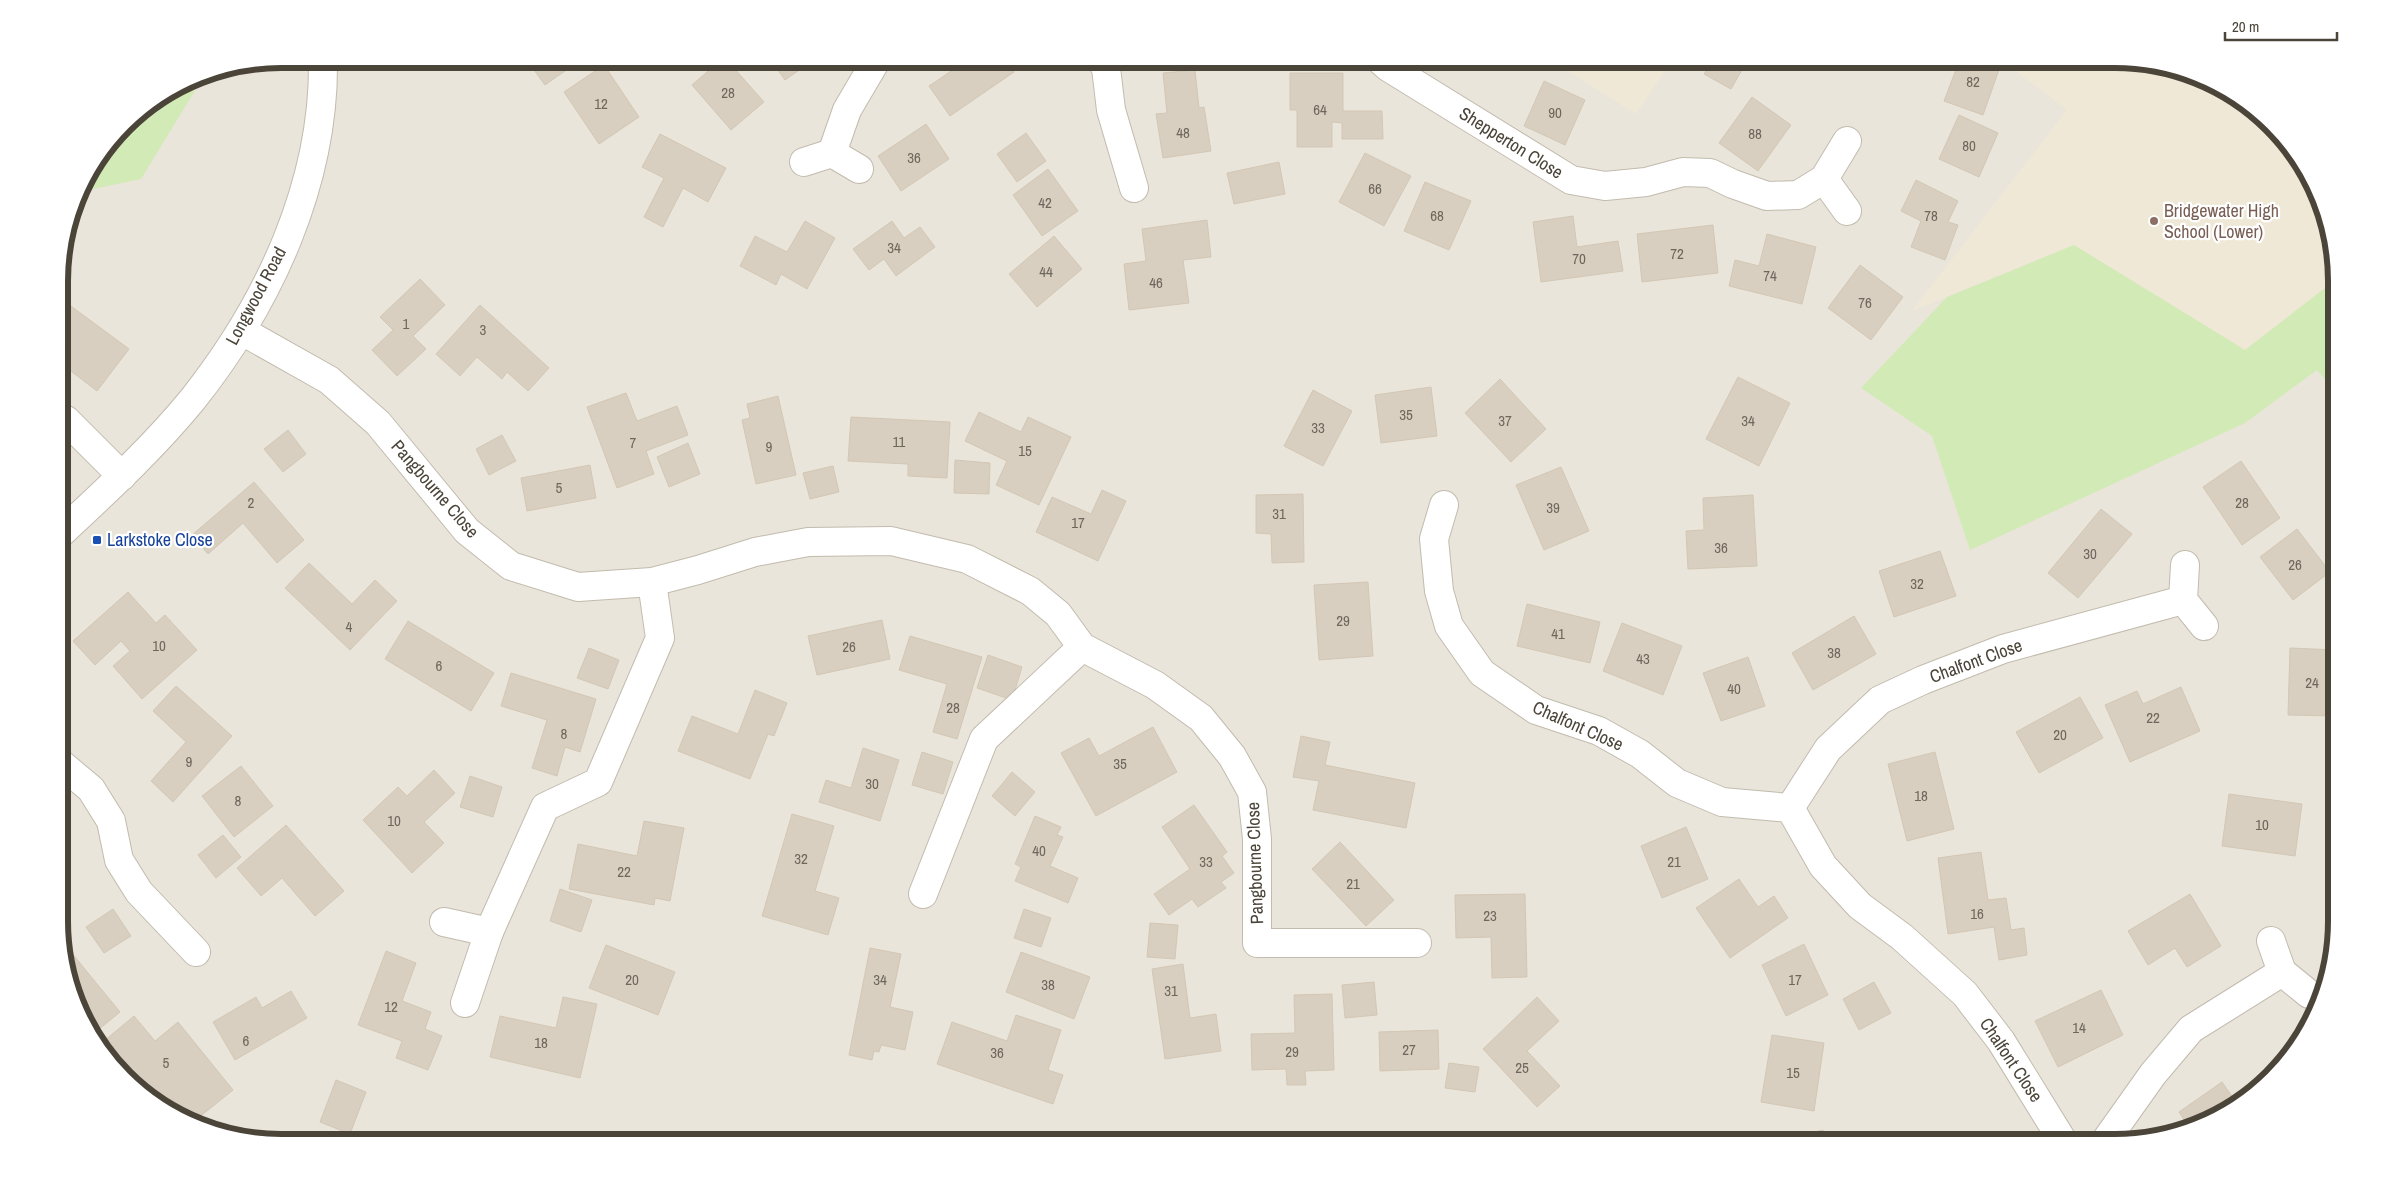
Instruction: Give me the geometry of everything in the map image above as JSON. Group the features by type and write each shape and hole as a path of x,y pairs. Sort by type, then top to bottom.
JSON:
{"street":[{"name":"Longwood Road","path":"68,527 122,476 192,400 242,331 301,204 319,135 323,68"},
{"path":"832,153 847,110 872,68"},
{"path":"1106,68 1111,110 1134,188"},
{"name":"Shepperton Close","path":"1390,68 1571,180 1605,186 1646,182 1683,172 1710,173 1733,184 1767,196 1798,195 1824,179 1847,141"},
{"path":"804,162 832,153 859,169"},
{"path":"1824,179 1848,211"},
{"name":"Pangbourne Close","path":"242,331 329,380 343,392 378,423 467,531 511,566 578,587 652,582 755,552 808,542 891,540 967,559 1030,591 1058,614 1082,647 1155,685 1201,718 1232,756 1252,792 1257,840 1257,944 1416,943"},
{"path":"68,422 122,476"},
{"name":"Chalfont Close","path":"1444,505 1434,540 1439,591 1449,626 1482,674 1536,710 1599,731 1640,754 1677,783 1722,802 1790,808"},
{"path":"2185,565 2183,600 2204,626"},
{"path":"465,1003 489,932 545,807 598,782 660,638 652,582"},
{"name":"Chalfont Close","path":"1790,808 1828,749 1880,700 1923,680 2003,649 2183,600"},
{"path":"923,894 984,739 1082,647"},
{"path":"68,770 91,789 111,821 119,860 139,892 196,952"},
{"name":"Chalfont Close","path":"1790,808 1823,866 1860,906 1902,937 1965,994 2001,1041 2058,1134"},
{"path":"444,922 489,932"},
{"path":"2271,941 2282,972 2309,994"},
{"path":"2110,1134 2153,1074 2191,1029 2282,972"}],"shaded area":[{"path":"267,68 2128,68 2169,75 2196,84 2233,103 2255,120 2275,140 2292,162 2316,212 2326,253 2328,281 2328,921 2326,949 2311,1003 2292,1040 2275,1062 2255,1082 2233,1099 2183,1123 2142,1133 2128,1134 267,1134 226,1127 199,1118 162,1099 140,1082 120,1062 103,1040 79,990 69,949 68,267 69,253 79,212 96,174 120,140 140,120 162,103 199,84 226,75"},
{"path":"1563,68 1667,68 1636,114"},
{"name":"Bridgewater High School (Lower)","path":"2012,68 2142,69 2183,79 2233,103 2255,120 2275,140 2299,174 2311,199 2320,226 2326,253 2328,286 2245,350 2074,245 1912,311 2067,110"}],"green space":[{"path":"199,84 141,179 88,190 103,162 120,140 140,120 162,103"},
{"path":"2074,245 2245,350 2328,286 2328,383 2317,370 2245,423 1970,550 1932,436 1861,388 1947,297"}],"building":[{"path":"533,68 569,68 545,85"},
{"path":"600,68 606,68 639,117 599,144 564,92"},
{"path":"712,68 734,68 764,102 731,130 692,85"},
{"path":"776,68 802,68 785,80"},
{"path":"956,68 1011,68 1014,72 950,116 929,86"},
{"path":"1708,68 1743,68 1731,89 1704,74"},
{"path":"1957,68 2000,68 1983,115 1944,101"},
{"path":"1195,70 1199,108 1204,107 1211,151 1163,158 1156,114 1167,113 1163,73"},
{"path":"1290,73 1343,73 1343,111 1382,111 1383,139 1342,139 1342,123 1332,122 1332,147 1297,147 1297,110 1290,110"},
{"path":"1544,81 1585,100 1565,145 1524,126"},
{"path":"1752,97 1791,125 1758,171 1719,143"},
{"path":"1959,115 1998,133 1979,177 1939,159"},
{"path":"926,124 949,159 901,191 878,156"},
{"path":"1026,133 1046,161 1017,182 997,154"},
{"path":"660,134 726,168 708,202 683,188 663,227 644,217 664,178 642,167"},
{"path":"1365,153 1411,176 1384,226 1339,202"},
{"path":"1279,162 1285,194 1234,204 1227,173"},
{"path":"1048,169 1078,211 1042,236 1013,195"},
{"path":"1916,180 1958,201 1948,222 1958,225 1945,260 1911,247 1921,221 1901,211"},
{"path":"1425,182 1471,201 1449,250 1404,231"},
{"path":"1573,216 1577,247 1618,241 1623,271 1541,282 1533,222"},
{"path":"1207,220 1211,257 1183,260 1189,303 1129,310 1124,264 1146,261 1142,229"},
{"path":"805,221 835,238 807,289 781,274 776,285 740,266 755,236 787,252"},
{"path":"892,221 904,238 920,227 935,247 896,276 884,259 869,270 853,249"},
{"path":"1713,225 1718,273 1642,282 1637,234"},
{"path":"1767,234 1816,247 1802,304 1729,286 1735,260 1759,266"},
{"path":"1054,236 1082,269 1037,307 1009,274"},
{"path":"1860,265 1903,297 1871,340 1828,308"},
{"path":"420,279 445,305 413,336 426,349 397,376 372,350 393,330 380,317"},
{"path":"68,304 129,349 97,391 68,369"},
{"path":"480,305 549,368 528,391 507,372 502,379 477,357 460,376 436,354"},
{"path":"1738,377 1790,403 1759,466 1706,439"},
{"path":"1500,379 1546,429 1511,462 1465,413"},
{"path":"1431,387 1437,436 1381,443 1375,395"},
{"path":"1313,390 1352,411 1323,466 1284,446"},
{"path":"626,393 637,421 677,406 688,435 646,451 654,474 617,488 587,407"},
{"path":"778,396 796,475 756,484 742,420 750,418 747,404"},
{"path":"979,412 1021,432 1028,417 1071,437 1039,505 996,485 1007,461 965,441"},
{"path":"851,417 950,422 947,478 908,476 908,464 848,461"},
{"path":"288,430 306,454 283,472 264,449"},
{"path":"502,435 516,461 489,475 476,449"},
{"path":"688,443 700,474 669,487 657,457"},
{"path":"955,460 990,463 989,494 954,493"},
{"path":"2241,461 2280,518 2242,545 2203,487"},
{"path":"590,465 596,498 527,511 521,478"},
{"path":"833,466 839,492 810,499 803,473"},
{"path":"1561,467 1589,531 1544,550 1516,485"},
{"path":"254,482 304,540 277,563 243,523 208,554 192,535"},
{"path":"1102,490 1126,501 1098,561 1036,532 1052,497 1091,514"},
{"path":"1303,494 1304,562 1272,563 1271,534 1256,533 1256,495"},
{"path":"1753,495 1757,566 1688,569 1686,531 1704,530 1703,498"},
{"path":"2101,509 2132,534 2078,598 2048,573"},
{"path":"2297,529 2328,569 2328,574 2293,600 2260,557"},
{"path":"1940,551 1956,596 1894,617 1879,571"},
{"path":"309,563 352,604 375,580 397,601 350,650 285,588"},
{"path":"1368,582 1373,656 1319,660 1314,585"},
{"path":"128,592 156,623 165,615 197,650 142,699 113,666 130,651 121,641 95,665 73,641"},
{"path":"1527,604 1600,622 1590,663 1517,646"},
{"path":"1854,616 1876,654 1813,690 1792,653"},
{"path":"882,620 890,659 817,675 808,636"},
{"path":"408,621 494,673 471,711 385,659"},
{"path":"1622,623 1682,646 1663,695 1603,671"},
{"path":"910,636 982,657 957,739 933,732 947,684 899,670"},
{"path":"589,648 619,660 608,689 577,678"},
{"path":"2290,648 2328,650 2328,716 2288,715"},
{"path":"988,655 1022,667 1012,700 977,688"},
{"path":"1748,657 1765,706 1721,721 1703,673"},
{"path":"511,673 596,699 580,752 565,747 557,776 532,768 547,720 501,706"},
{"path":"176,686 232,736 173,802 151,781 186,742 153,711"},
{"path":"2181,687 2200,731 2130,762 2105,705 2137,691 2143,704"},
{"path":"755,690 787,703 774,736 768,734 750,779 678,751 692,716 738,734"},
{"path":"2080,697 2103,738 2039,773 2016,732"},
{"path":"1153,727 1177,772 1096,816 1061,753 1089,738 1099,756"},
{"path":"1301,736 1330,742 1325,765 1415,783 1406,828 1313,810 1319,781 1293,777"},
{"path":"863,748 899,760 880,821 819,802 826,780 851,788"},
{"path":"922,752 953,762 943,794 912,785"},
{"path":"1935,752 1954,829 1907,841 1888,764"},
{"path":"241,766 273,806 234,837 202,796"},
{"path":"434,770 455,793 424,822 444,843 412,873 363,820 398,787 407,796"},
{"path":"1012,772 1035,792 1015,816 992,796"},
{"path":"470,776 502,787 493,817 460,807"},
{"path":"2229,794 2302,804 2295,856 2222,846"},
{"path":"1194,805 1227,852 1222,856 1234,873 1221,882 1226,888 1198,907 1192,899 1169,915 1154,894 1190,869 1162,827"},
{"path":"792,814 834,826 815,891 839,898 828,935 762,916"},
{"path":"1035,816 1061,827 1057,835 1063,837 1050,866 1078,878 1068,903 1015,881 1021,867 1015,864"},
{"path":"644,821 684,828 670,901 655,898 654,905 569,889 578,844 637,856"},
{"path":"286,825 344,891 315,916 282,878 261,896 237,868"},
{"path":"1686,827 1708,879 1662,898 1641,846"},
{"path":"223,835 241,857 216,878 198,855"},
{"path":"1340,842 1394,900 1366,926 1312,869"},
{"path":"1981,852 1988,900 2006,898 2011,930 2024,928 2027,955 1999,960 1994,927 1948,934 1938,858"},
{"path":"1739,879 1758,907 1774,896 1788,918 1730,958 1696,908"},
{"path":"560,889 592,900 581,932 550,921"},
{"path":"1525,894 1527,977 1492,978 1491,937 1456,938 1455,895"},
{"path":"2190,894 2221,946 2187,967 2175,948 2148,965 2128,931"},
{"path":"113,909 131,936 104,953 86,927"},
{"path":"1024,909 1051,918 1041,947 1014,938"},
{"path":"1150,923 1178,925 1175,959 1147,957"},
{"path":"1804,944 1828,995 1786,1016 1762,965"},
{"path":"606,945 675,972 658,1015 589,988"},
{"path":"870,948 901,954 890,1007 913,1012 905,1050 881,1045 879,1052 874,1051 872,1060 849,1055"},
{"path":"70,951 120,1012 97,1031 79,990"},
{"path":"386,951 416,963 402,1001 431,1012 425,1029 442,1036 428,1070 396,1058 402,1041 358,1025"},
{"path":"1021,952 1090,977 1074,1019 1006,992"},
{"path":"1183,964 1190,1018 1216,1014 1221,1051 1165,1059 1152,969"},
{"path":"1374,982 1377,1015 1345,1018 1342,985"},
{"path":"1874,982 1891,1013 1859,1030 1843,999"},
{"path":"2101,990 2123,1035 2058,1067 2035,1021"},
{"path":"291,991 307,1018 235,1060 213,1022 256,997 262,1008"},
{"path":"1332,994 1334,1070 1305,1071 1306,1085 1287,1085 1286,1069 1252,1070 1251,1034 1295,1033 1294,995"},
{"path":"563,997 597,1004 580,1078 490,1057 500,1016 556,1028"},
{"path":"1537,997 1559,1021 1527,1051 1560,1086 1537,1107 1483,1049"},
{"path":"1016,1015 1061,1030 1048,1070 1063,1075 1053,1104 937,1064 952,1022 1007,1041"},
{"path":"134,1016 155,1041 178,1022 233,1090 199,1118 162,1099 140,1082 104,1041"},
{"path":"1438,1030 1439,1069 1380,1071 1379,1032"},
{"path":"1772,1035 1824,1043 1814,1111 1761,1102"},
{"path":"1449,1063 1479,1067 1475,1092 1445,1088"},
{"path":"336,1080 366,1092 350,1134 320,1122"},
{"path":"2222,1082 2234,1099 2185,1122 2179,1112"},
{"path":"1823,1130 1824,1134 1805,1134"}],"place":[{"name":"Bridgewater High School (Lower)","path":"2154,221"},
{"name":"Larkstoke Close","path":"97,540"}]}
